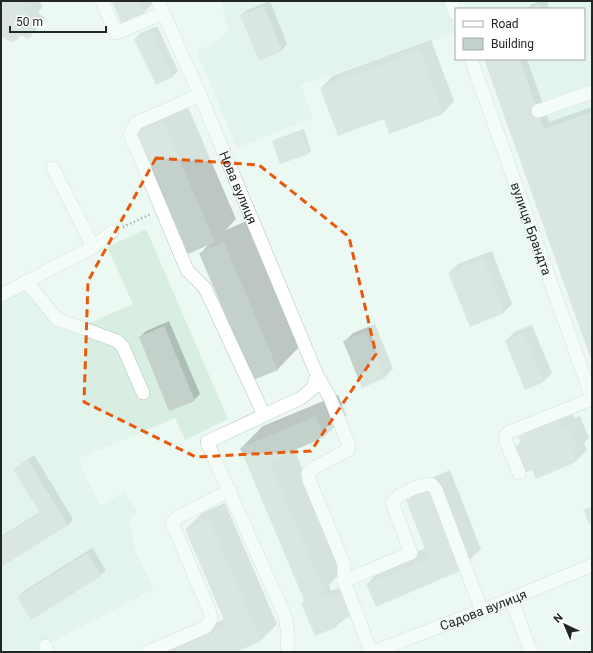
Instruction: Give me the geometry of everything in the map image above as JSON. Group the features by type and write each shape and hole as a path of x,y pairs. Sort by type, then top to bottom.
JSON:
{"street":[{"path":"102,1 116,33 164,13"},
{"name":"Нова вулиця","path":"158,1 200,95 317,375 329,396 349,445 348,450 344,454 312,469 308,474 309,480 344,564 344,581"},
{"path":"451,1 455,12"},
{"name":"вулиця Брандта","path":"472,60 501,124 592,399"},
{"path":"538,111 592,92"},
{"path":"200,95 136,123 130,134 187,270 205,288 264,415"},
{"path":"53,168 93,247"},
{"path":"1,295 93,247 112,232"},
{"path":"26,281 57,319 117,341 123,347 143,393"},
{"path":"287,652 288,634 285,616 230,490 207,442 301,398 313,388 317,375"},
{"path":"519,474 505,439 506,435 509,432 592,399"},
{"path":"372,652 344,581 411,553 392,502 397,496 425,485 432,484 436,490 482,611"},
{"path":"148,652 206,627 211,619 209,610 172,523 178,517 230,490"},
{"name":"Садова вулиця","path":"372,652 482,611 592,565"},
{"path":"511,599 531,652"}],"path":[{"path":"112,232 162,210"}],"highlighted area":[{"path":"156,158 259,165 349,237 376,354 311,451 196,457 84,402 88,281"}],"shaded area":[{"path":"220,1 445,1 455,33 301,85 313,118 237,148 197,52 226,34 228,27"},
{"path":"463,1 592,1 592,362 484,60 585,60 585,8 466,8"},
{"path":"146,229 228,419 185,440 175,418 78,459 100,506 124,492 137,512 129,521 136,553 154,589 33,652 1,652 1,302 35,283 62,316 85,325 133,304 107,247"}],"building":[{"path":"1,1 22,1 27,4 24,9 32,18 27,24 34,30 32,36 27,39 21,35 16,41 11,42 1,36"},
{"path":"112,1 140,1 145,13 121,23"},
{"path":"540,4 542,8 530,8"},
{"path":"264,6 282,51 259,61 240,15"},
{"path":"151,31 173,77 156,85 134,39"},
{"path":"420,50 443,114 389,134 384,119 338,136 320,88"},
{"path":"484,60 520,60 544,129 592,112 592,362"},
{"path":"163,121 215,242 188,254 136,133"},
{"path":"302,131 309,154 280,164 272,141"},
{"path":"224,242 278,370 253,380 199,253"},
{"path":"483,259 504,313 470,327 448,273"},
{"path":"164,326 195,401 169,411 139,337"},
{"path":"366,332 385,378 362,388 343,341"},
{"path":"523,333 544,382 525,390 505,341"},
{"path":"316,416 325,437 269,461 324,592 304,600 240,448"},
{"path":"559,420 563,429 569,427 578,451 572,453 576,462 536,479 532,470 525,473 514,448 521,444 518,437"},
{"path":"28,460 68,525 1,567 1,537 40,513 13,469"},
{"path":"429,491 460,571 376,607 366,584 429,559 406,500"},
{"path":"592,506 592,523 589,524 583,510"},
{"path":"209,519 261,641 236,652 168,652 227,627 185,529"},
{"path":"87,553 101,576 31,620 17,597"},
{"path":"340,592 351,616 335,623 337,627 315,636 301,603 320,594 323,599"}],"tunnel":[{"path":"506,122 538,111"}]}
